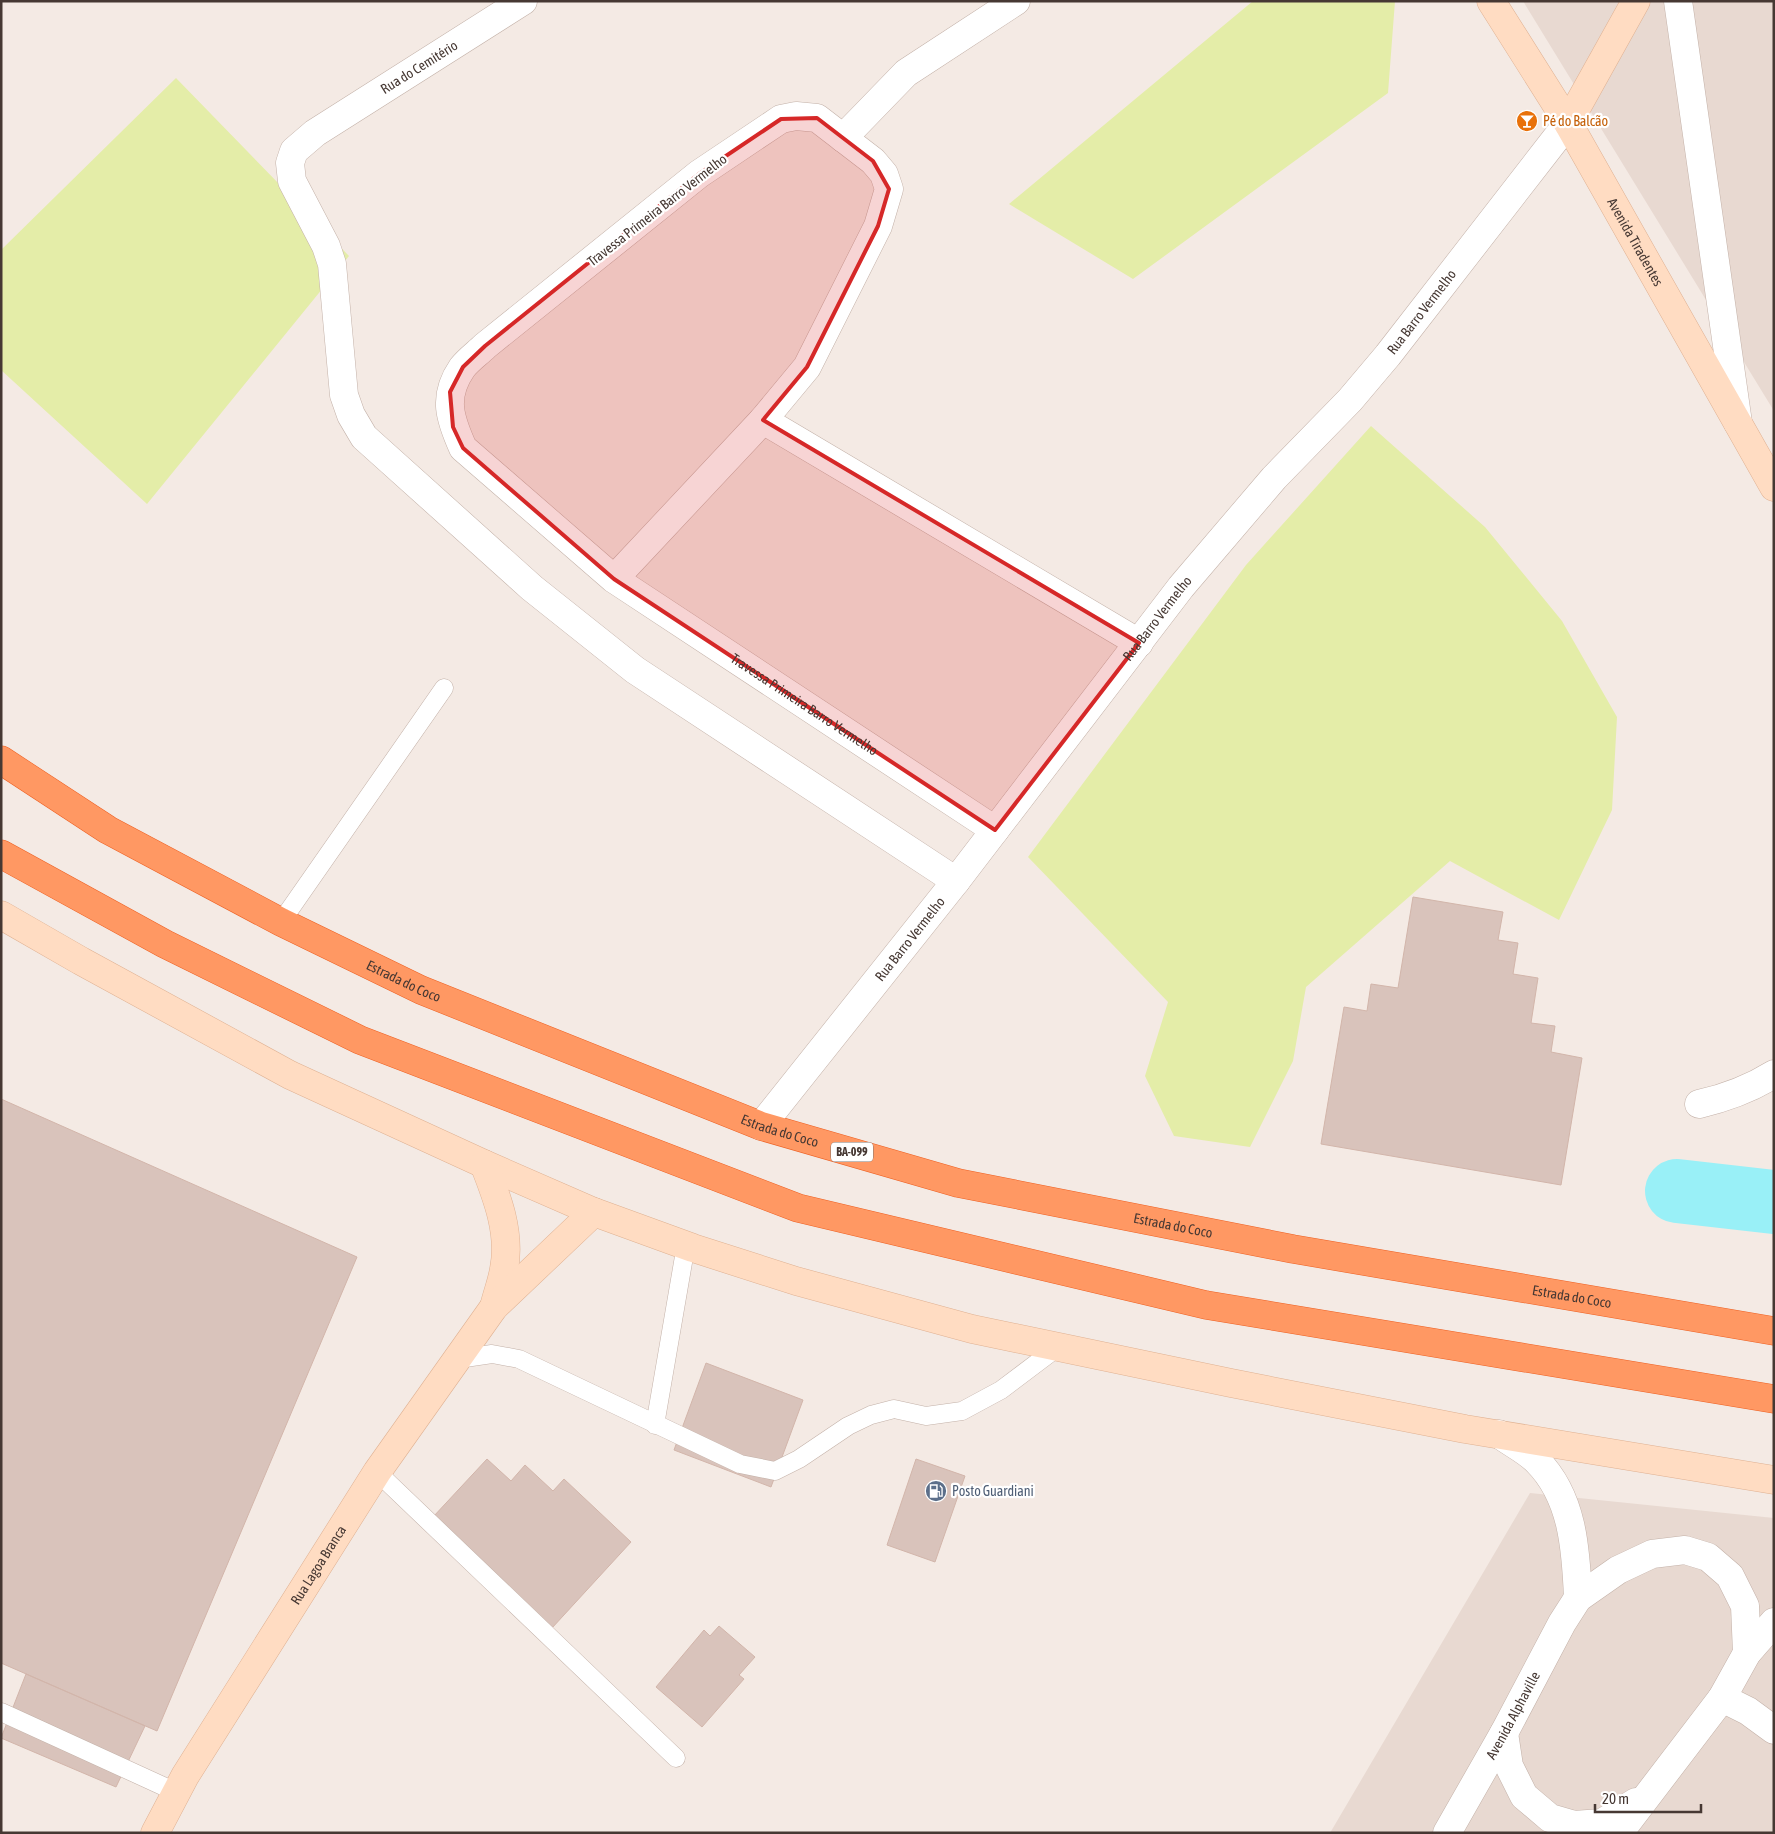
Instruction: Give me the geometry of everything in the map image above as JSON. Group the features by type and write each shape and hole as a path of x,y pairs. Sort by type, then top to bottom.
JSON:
{"highway":[{"name":"Estrada do Coco","path":"1,760 108,830 281,922 421,990 761,1126 958,1183 1293,1249 1774,1331"},
{"path":"1,854 165,944 360,1040 798,1208 1206,1305 1774,1399"}],"street":[{"name":"Rua do Cemitério","path":"523,1 314,133 294,151 290,163 292,181 326,246 332,264 344,395 351,415 364,437 532,588 635,670 956,881"},
{"path":"842,138 906,73 1016,1"},
{"name":"Avenida Tiradentes","path":"1491,1 1568,124 1774,487"},
{"path":"1568,124 1636,1"},
{"path":"1678,1 1739,427"},
{"name":"Travessa Primeira Barro Vermelho","path":"614,579 763,420 807,368 878,226 888,189 884,174 874,161 817,118 796,116 781,119 699,174 485,346 463,367 450,392 451,414 454,427 463,448 614,579 995,830"},
{"name":"Rua Barro Vermelho","path":"761,1126 956,881 1181,587 1274,478 1350,400 1568,124"},
{"path":"763,420 1139,642"},
{"path":"1,915 290,1075 484,1164 594,1212 686,1245 814,1286 972,1330 1260,1389 1499,1434 1774,1480"},
{"path":"1698,1104 1726,1098 1774,1074"},
{"name":"Rua Lagoa Branca","path":"484,1164 499,1201 505,1236 504,1268 494,1306"},
{"name":"Rua Lagoa Branca","path":"155,1833 190,1768 377,1472 494,1306 594,1212"},
{"path":"1499,1434 1536,1460 1554,1481 1571,1521 1577,1559 1578,1598"},
{"path":"1578,1598 1618,1570 1652,1554 1685,1550 1701,1554 1708,1557 1730,1576 1745,1606 1747,1653"},
{"name":"Avenida Alphaville","path":"1447,1833 1504,1733 1562,1623 1578,1598"},
{"path":"1619,1833 1722,1698 1747,1653 1774,1622"},
{"path":"1722,1698 1748,1711 1774,1730"},
{"path":"1504,1733 1509,1766 1524,1796 1550,1818 1574,1825 1602,1823 1646,1796"}],"lane":[{"path":"281,922 444,688"},
{"path":"656,1425 686,1245"},
{"path":"458,1359 492,1354 519,1359 740,1464 775,1471 799,1460 848,1426 871,1415 894,1409 926,1416 962,1411 1001,1390 1058,1347"},
{"path":"377,1472 676,1758"},
{"path":"1,1712 176,1792"}],"highlighted area":[{"path":"817,118 873,161 889,189 878,226 807,367 763,420 1139,643 995,830 614,579 463,448 453,427 450,392 463,367 485,346 699,174 781,119"}],"shaded area":[{"path":"1523,1 1774,1 1774,411"},
{"path":"1530,1493 1774,1518 1774,1833 1330,1833"}],"green space":[{"path":"1253,1 1395,1 1388,93 1133,279 1009,204"},
{"path":"176,78 349,256 147,504 1,370 1,250"},
{"path":"1371,426 1485,527 1562,621 1617,717 1612,810 1559,920 1450,861 1306,987 1293,1061 1250,1147 1174,1136 1145,1076 1168,1002 1028,857 1246,565"}],"building":[{"path":"1413,897 1503,912 1498,940 1518,943 1513,974 1538,978 1531,1023 1555,1026 1551,1052 1582,1058 1561,1185 1321,1144 1344,1007 1367,1011 1371,984 1398,988"},
{"path":"1,1099 357,1257 157,1731 1,1663"},
{"path":"706,1363 803,1400 771,1487 674,1450"},
{"path":"487,1459 511,1481 525,1465 553,1491 564,1479 631,1542 552,1628 433,1517"},
{"path":"916,1459 965,1476 935,1562 887,1545"},
{"path":"719,1626 755,1657 739,1675 744,1679 702,1727 656,1687 704,1630 710,1636"},
{"path":"26,1674 145,1726 116,1787 1,1738"}],"waterway":[{"path":"1677,1191 1774,1202"}],"place":[{"name":"Pé do Balcão","path":"1527,121"},
{"name":"Posto Guardiani","path":"936,1491"}]}
